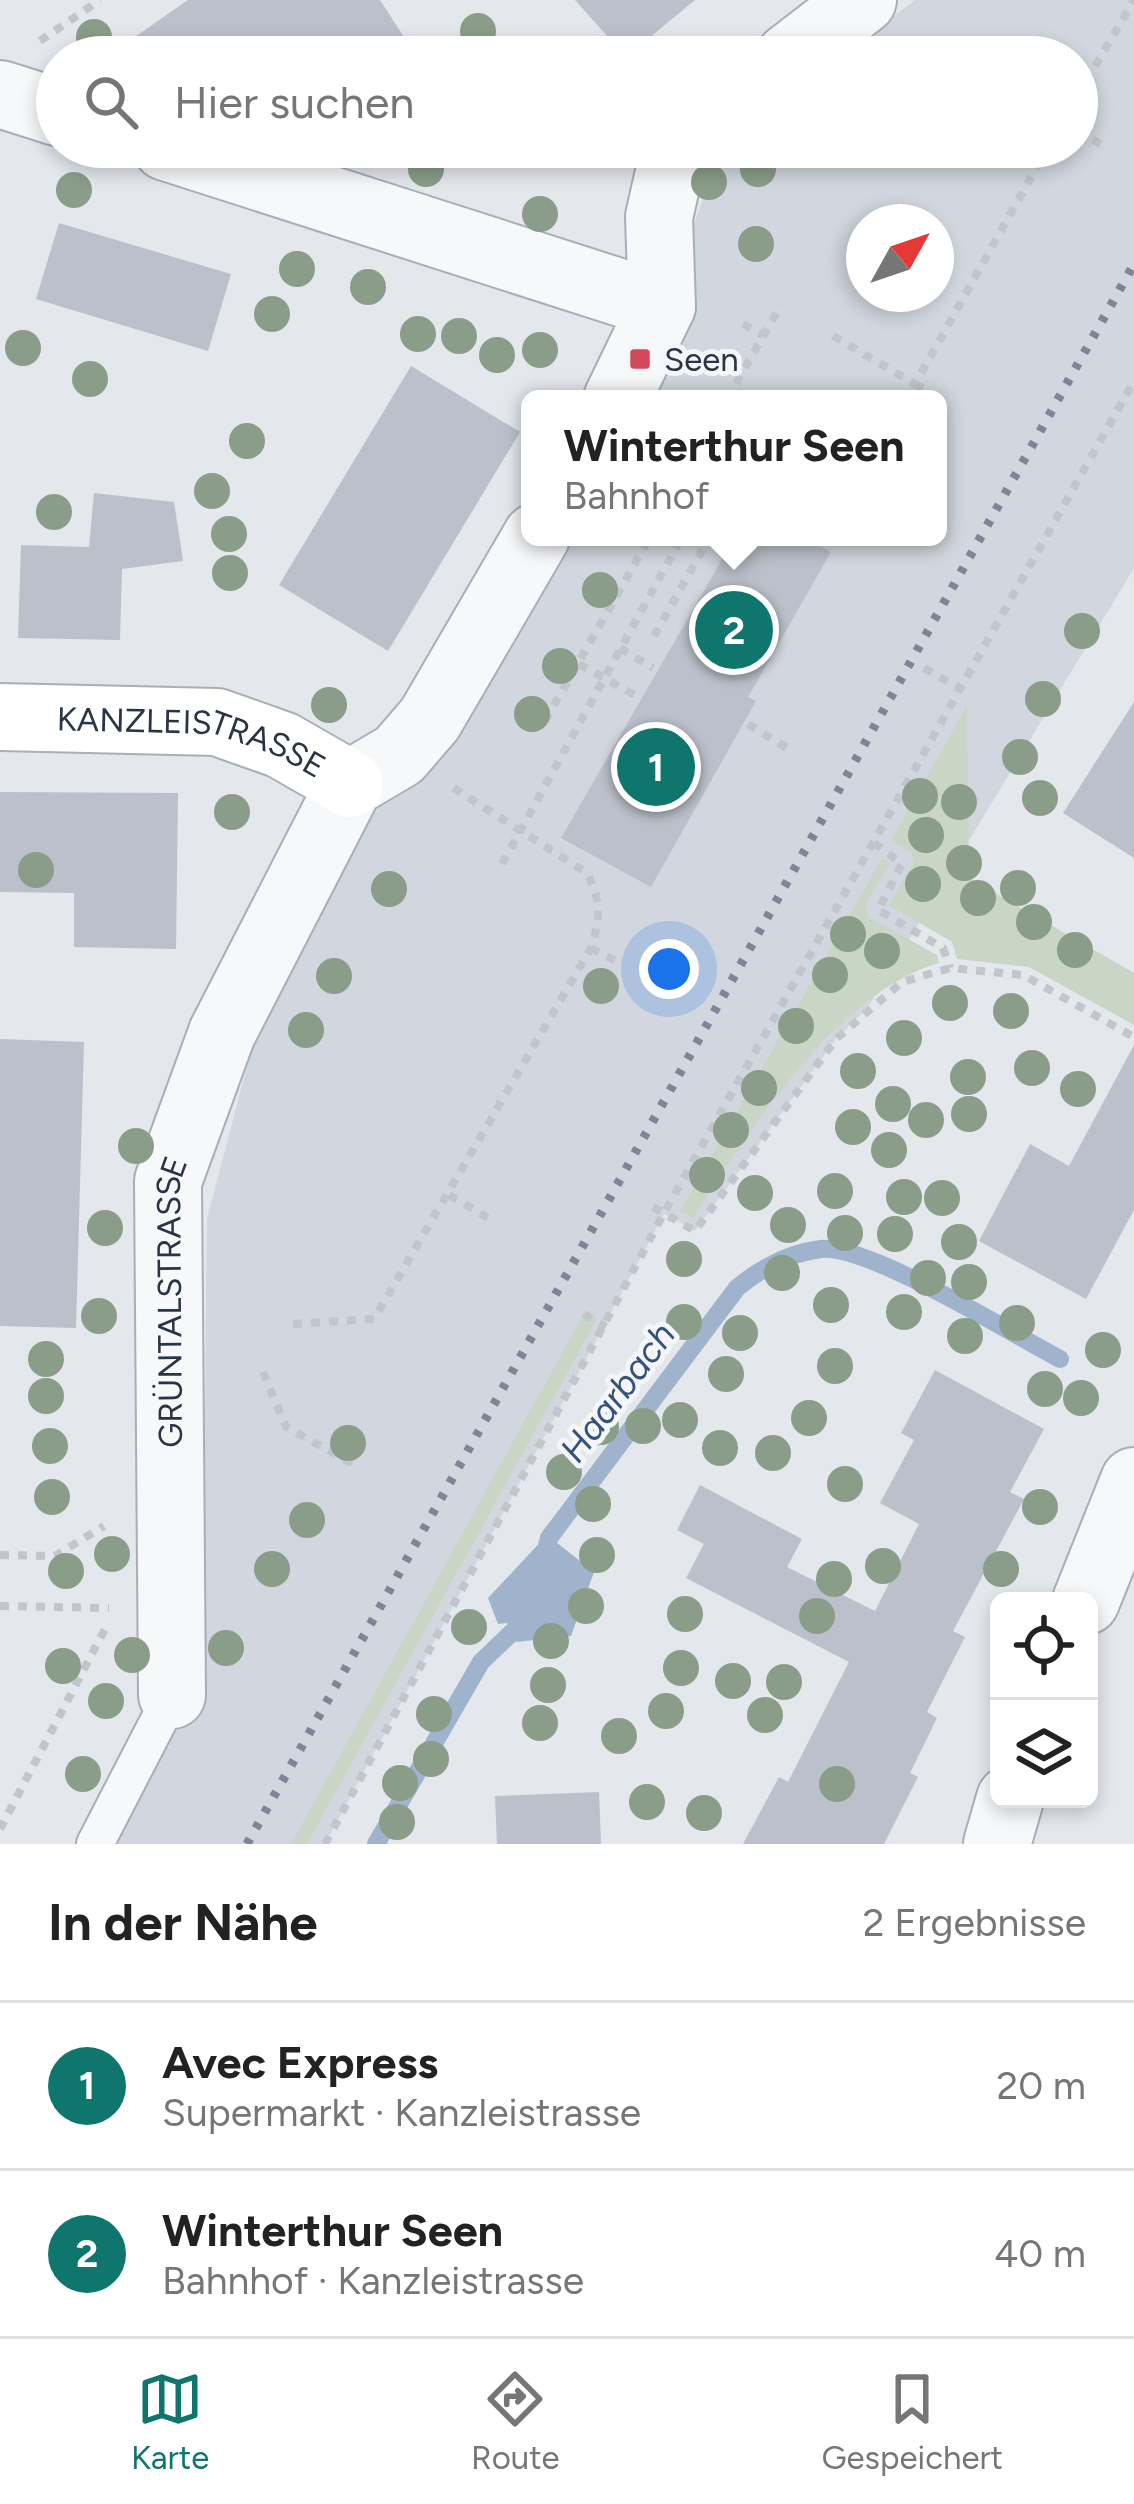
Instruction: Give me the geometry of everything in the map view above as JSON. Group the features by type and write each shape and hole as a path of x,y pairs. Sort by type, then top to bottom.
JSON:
{"street":[{"path":"816,36 863,0"},
{"path":"0,94 36,105"},
{"path":"232,168 662,306"},
{"path":"621,390 662,306 658,217 670,168"},
{"path":"375,769 430,719 531,546"},
{"name":"KANZLEISTRASSE","path":"0,717 217,722 375,769"},
{"name":"GRÜNTALSTRASSE","path":"172,1695 168,1181 222,1034 375,769"},
{"path":"1106,1586 1134,1481"},
{"path":"998,1844 1008,1808"}],"lane":[{"name":"GRÜNTALSTRASSE","path":"95,1844 172,1695"}],"path":[{"path":"1098,61 1134,0"},
{"path":"1098,143 1104,146"},
{"path":"915,384 1036,168"},
{"path":"733,390 782,305"},
{"path":"742,324 763,335"},
{"path":"833,336 927,390"},
{"path":"325,1844 664,1213 1134,382"},
{"path":"545,721 645,546"},
{"path":"502,864 677,546"},
{"path":"654,636 705,546"},
{"path":"620,647 653,668"},
{"path":"579,664 640,698"},
{"path":"924,668 961,689"},
{"path":"748,724 790,751"},
{"path":"293,1324 374,1319 591,948 599,925 599,897 587,873 521,828 375,769"},
{"path":"875,814 886,819"},
{"path":"874,843 902,864 878,910 944,948 950,968"},
{"path":"591,948 616,962"},
{"path":"652,1207 695,1231 836,1039 902,982 950,968 1022,975 1134,1037"},
{"path":"449,1195 495,1222"},
{"path":"584,1314 606,1327"},
{"path":"263,1372 286,1427 357,1466"},
{"path":"0,1555 55,1556 123,1514 169,1512"},
{"path":"0,1606 116,1608 0,1829"}],"shaded area":[{"path":"915,0 1134,0 1134,568 868,1007 836,1039 695,1231 664,1214 325,1844 112,1844 202,1667 207,1219 266,994 525,546 947,546 947,390 613,390 668,294 714,168 1098,168 1098,36 868,36"}],"green space":[{"path":"967,705 969,878 1134,973 1134,1025 1029,967 957,959 952,942 889,905 914,862 911,852 891,841"},
{"path":"882,858 890,863 865,905 868,917 937,955 939,963 902,979 831,1034 768,1107 693,1218 680,1211"},
{"path":"584,1313 597,1319 307,1844 291,1844"}],"water":[{"path":"547,1535 594,1572 571,1636 516,1642 507,1623 498,1624 488,1598"}],"building":[{"path":"188,0 380,0 403,36 136,36"},
{"path":"575,0 695,0 651,36 607,36"},
{"path":"59,223 231,274 208,351 36,299"},
{"path":"411,366 520,432 388,651 279,585"},
{"path":"94,493 174,502 183,561 122,569 120,640 18,638 21,545 89,547"},
{"path":"730,546 820,546 831,552 748,697 756,701 651,887 561,838"},
{"path":"1134,702 1134,858 1063,813"},
{"path":"0,792 178,793 176,949 74,947 74,893 0,892"},
{"path":"0,1039 84,1042 76,1328 0,1326"},
{"path":"1134,1045 1134,1210 1086,1299 979,1241 1030,1144 1069,1166"},
{"path":"935,1370 1044,1429 1010,1492 1024,1499 953,1631 965,1637 927,1712 937,1718 910,1773 918,1777 884,1844 743,1844 779,1777 788,1782 849,1662 686,1578 704,1544 677,1530 700,1485 802,1539 787,1567 875,1611 919,1524 880,1503 914,1440 901,1433"},
{"path":"599,1792 601,1844 497,1844 495,1796"}],"waterway":[{"name":"Haarbach","path":"543,1562 549,1538 737,1288 787,1258 821,1249 871,1261 1060,1359"},
{"name":"Haarbach","path":"376,1844 481,1662 527,1618"}],"railway":[{"path":"247,1844 1134,264"}],"place":[{"name":"Seen","path":"640,359"},
{"name":"Winterthur Seen","path":"734,630"},
{"name":"Avec Express","path":"656,767"}]}
